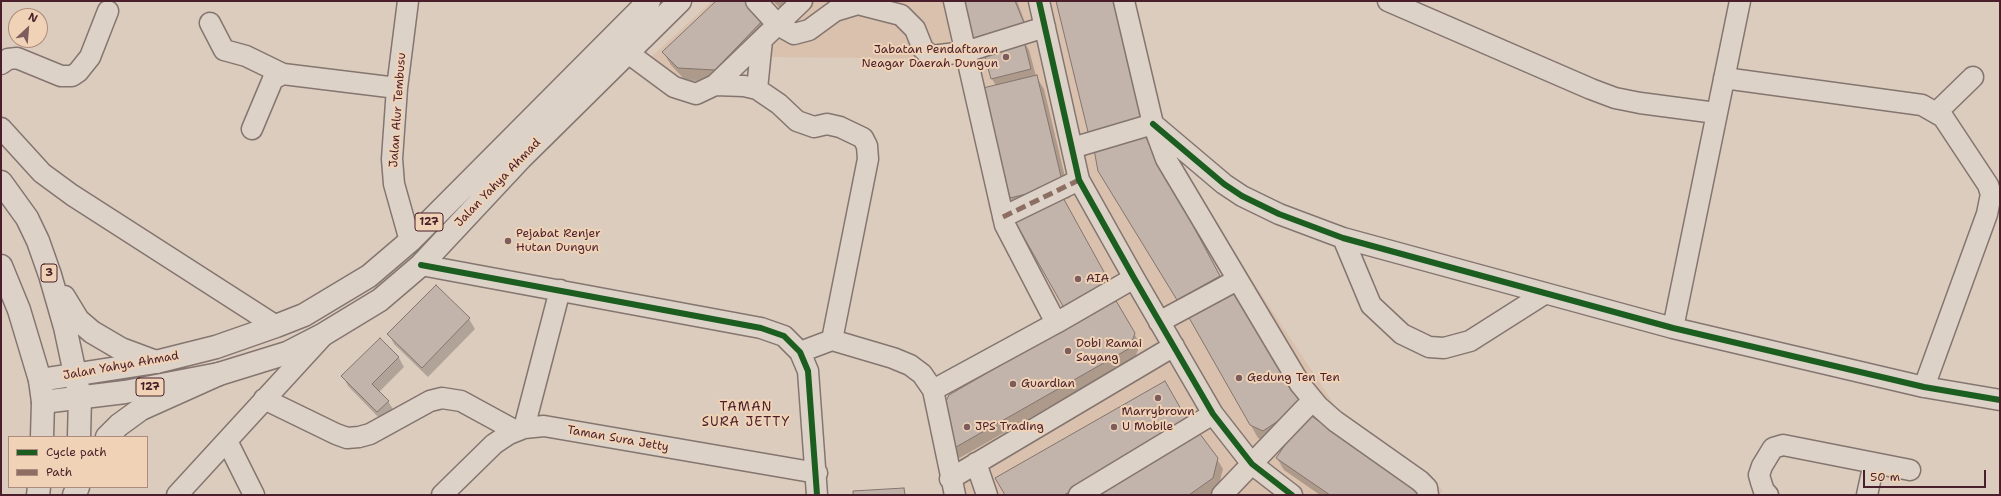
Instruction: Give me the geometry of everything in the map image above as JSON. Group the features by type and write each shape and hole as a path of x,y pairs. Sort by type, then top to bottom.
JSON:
{"main road":[{"name":"Jalan Yahya Ahmad","path":"40,380 156,362 216,347 304,315 369,276 410,241 649,1"},
{"name":"Jalan Yahya Ahmad","path":"43,402 125,392 219,374 287,353 324,334 380,300 421,265 521,158 680,1"},
{"name":"3","path":"1,182 27,218 38,241 66,327 80,397 79,436"},
{"path":"1,266 19,310 40,380 43,402 42,436"},
{"path":"50,275 78,320 92,332 121,350 156,362"},
{"path":"108,436 119,425 141,409 219,374"}],"street":[{"name":"Jalan Alur Tembusu","path":"408,1 397,88 392,159 394,184 410,241"},
{"path":"756,1 778,25 794,34 809,30 835,11 858,4 901,15 915,29 923,49 932,56 965,52 1045,27"},
{"path":"628,53 674,87 696,94 715,85 802,1"},
{"path":"954,1 1003,217 1013,243 1056,323"},
{"path":"1039,1 1080,180 1159,322 1213,414 1252,464 1292,495"},
{"path":"1124,1 1153,124 1166,159 1300,384 1313,400 1335,421 1420,481 1427,488 1428,495"},
{"path":"1388,1 1590,89 1615,98 1640,103 1716,113"},
{"path":"1673,328 1740,1"},
{"path":"1,64 8,59 17,58 61,76 72,76 78,72 90,58 108,11"},
{"path":"210,23 224,50 246,56 282,74 397,88"},
{"path":"757,89 762,40"},
{"path":"252,130 273,79 282,74"},
{"path":"1937,112 1973,77"},
{"path":"1724,78 1922,105 1937,112 1943,117 1988,185 1990,194 1987,214 1924,387"},
{"path":"715,85 744,86 757,89 779,104 797,121 814,127 827,124 840,127 863,138 867,146 868,159 832,340"},
{"path":"1072,148 1153,124"},
{"path":"1153,124 1224,184 1242,196 1279,214 1343,238 1673,328 1924,387 2000,400"},
{"path":"1,128 42,173 72,195 105,218 276,326"},
{"path":"1003,217 1080,180"},
{"path":"1343,238 1371,305 1402,334 1429,347 1444,348 1470,341 1544,294"},
{"path":"421,265 761,328 784,336 800,352 808,371 817,473 817,495"},
{"path":"933,390 1056,323 1134,278"},
{"path":"1159,322 1237,280"},
{"path":"264,399 347,438 370,434 430,401 442,398 461,401 520,430 560,290"},
{"path":"177,495 324,334"},
{"path":"800,352 832,340 893,358 910,365 922,374 933,390 953,487"},
{"path":"953,487 976,464 1174,346"},
{"path":"1222,495 1313,400"},
{"path":"1079,495 1213,414"},
{"name":"Taman Sura Jetty","path":"442,495 494,444 508,434 520,430 544,426 817,473"},
{"path":"227,441 254,495"},
{"path":"1768,495 1764,491 1759,474 1773,448 1783,445 1910,470"},
{"path":"1867,495 1874,463"},
{"path":"976,464 987,495"}],"shaded area":[{"path":"712,1 1136,1 1172,159 1347,424 1443,490 1439,495 945,495 926,391 1046,323 989,211 965,59 757,57 728,82 671,78 650,58"}],"building":[{"path":"716,1 747,1 764,19 715,70 678,68 662,52"},
{"path":"962,1 1015,1 1024,23 973,39"},
{"path":"1056,1 1113,1 1145,121 1089,136"},
{"path":"1023,37 1031,69 991,79 982,46"},
{"path":"1037,75 1063,185 1010,198 983,88"},
{"path":"1143,132 1220,276 1177,300 1098,171 1093,144"},
{"path":"1061,194 1109,281 1064,308 1014,220"},
{"path":"436,285 470,318 422,368 387,334"},
{"path":"1232,288 1302,405 1263,431 1250,425 1188,316"},
{"path":"1115,299 1135,333 1130,348 949,451 940,414 949,395"},
{"path":"380,338 399,357 372,384 389,401 377,412 341,376"},
{"path":"1165,381 1189,423 1064,495 1005,495 995,478"},
{"path":"1307,413 1420,490 1416,495 1330,495 1276,458"},
{"path":"1200,434 1218,458 1213,478 1189,495 1097,495"},
{"path":"904,488 905,495 853,495 853,491"}],"marked path":[{"path":"1003,217 1079,180"}],"cycle path":[{"path":"1039,1 1079,180 1213,414 1252,464 1292,495"},
{"path":"1153,124 1224,184 1242,196 1279,214 1343,238 1673,328 1924,387 2000,400"},
{"path":"421,265 761,328 784,336 800,352 808,371 817,495"}],"place":[{"name":"Jabatan Pendaftaran Neagar Daerah Dungun","path":"1006,57"},
{"name":"Pejabat Renjer Hutan Dungun","path":"508,241"},
{"name":"AIA","path":"1078,279"},
{"name":"Dobi Ramai Sayang","path":"1068,351"},
{"name":"Gedung Ten Ten","path":"1239,378"},
{"name":"Guardian","path":"1013,384"},
{"name":"Marrybrown","path":"1158,398"},
{"name":"JPS Trading","path":"967,427"},
{"name":"U Mobile","path":"1114,427"}],"district":[{"name":"TAMAN SURA JETTY","path":"746,416"}]}
